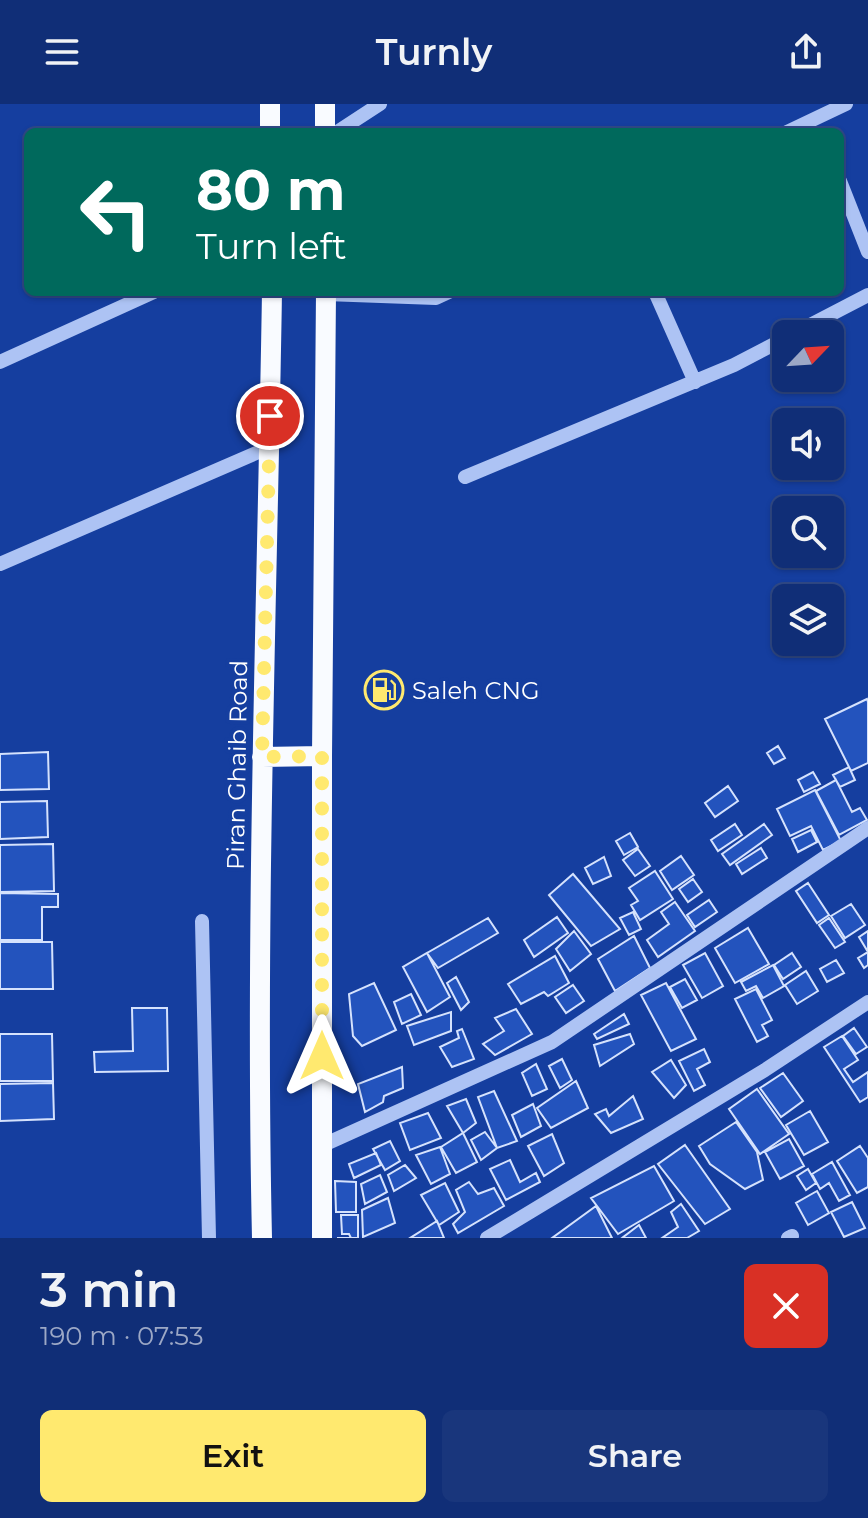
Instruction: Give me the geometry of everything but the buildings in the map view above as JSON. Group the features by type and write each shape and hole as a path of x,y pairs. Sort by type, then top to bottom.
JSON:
{"main road":[{"path":"270,104 270,128"},
{"path":"325,104 325,128"},
{"name":"Piran Ghaib Road","path":"262,1238 262,757 272,296"},
{"path":"322,1238 326,296"},
{"path":"262,757 322,756"}],"street":[{"path":"343,128 380,104"},
{"path":"818,125 846,104"},
{"path":"844,191 868,252"},
{"path":"820,320 868,295"},
{"path":"0,362 145,296"},
{"path":"392,296 440,296"},
{"path":"657,296 695,382"},
{"path":"465,477 695,382 772,345"},
{"path":"0,564 270,447"},
{"path":"321,1146 552,1042 868,828"},
{"path":"202,921 209,1238"},
{"path":"487,1238 765,1070 868,1002"}],"place":[{"name":"Saleh CNG","path":"384,690"}],"route":[{"path":"270,416 262,757 322,756 322,1056"}]}
